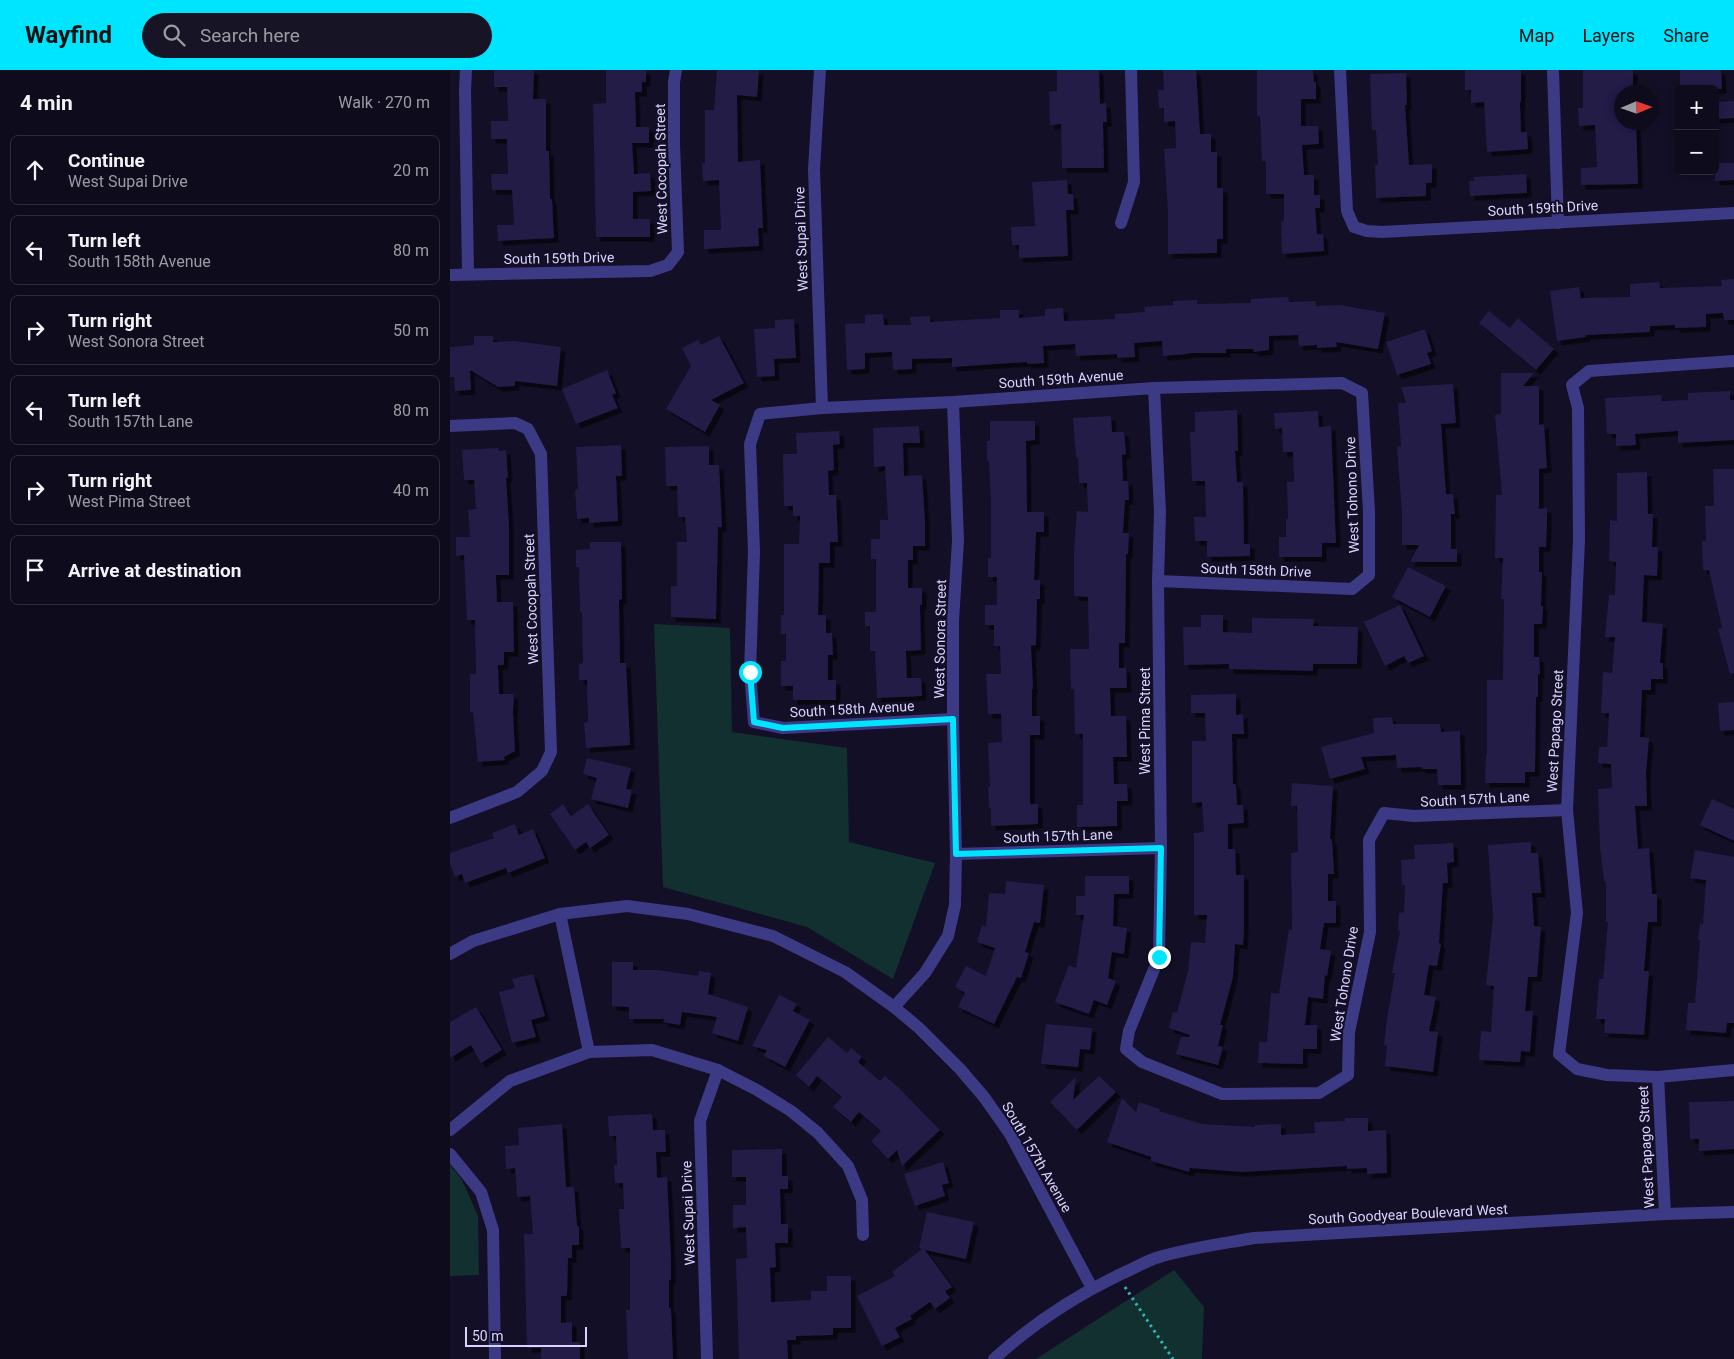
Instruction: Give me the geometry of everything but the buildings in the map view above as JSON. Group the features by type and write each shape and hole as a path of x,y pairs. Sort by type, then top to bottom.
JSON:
{"street":[{"path":"466,70 468,274"},
{"name":"West Cocopah Street","path":"668,265 678,252 674,144 674,82 676,70"},
{"name":"West Supai Drive","path":"820,70 814,169 822,408"},
{"path":"1121,223 1134,182 1131,70"},
{"name":"South 159th Drive","path":"1340,70 1347,212 1354,227 1382,232 1734,213"},
{"path":"1553,70 1558,223"},
{"name":"South 159th Drive","path":"450,275 650,271 668,265"},
{"name":"West Papago Street","path":"1665,1214 1658,1077 1607,1075 1577,1069 1559,1054 1577,913 1567,810 1579,540 1578,408 1572,385 1589,371 1734,361"},
{"name":"South 159th Avenue","path":"754,722 750,672 754,552 750,444 760,414 822,408 954,402 1154,388 1342,384 1362,393"},
{"name":"West Pima Street","path":"1126,1049 1129,1030 1159,957 1161,848 1158,581 1160,512 1154,388"},
{"name":"West Tohono Drive","path":"1352,589 1368,575 1369,511 1362,393"},
{"name":"West Sonora Street","path":"894,1007 925,973 948,936 955,905 953,621 958,541 954,402"},
{"name":"West Cocopah Street","path":"450,426 515,423 528,429 541,454 551,752 542,771 517,792 450,818"},
{"name":"South 158th Drive","path":"1158,581 1352,589"},
{"name":"South 158th Avenue","path":"754,722 783,728 953,719"},
{"name":"South 157th Lane","path":"1384,813 1414,816 1567,810"},
{"name":"West Tohono Drive","path":"1126,1049 1142,1062 1222,1094 1319,1093 1348,1075 1349,1032 1370,932 1369,840 1384,813"},
{"name":"South 157th Lane","path":"956,854 1161,848"},
{"name":"South 157th Avenue","path":"450,954 473,941 560,914 627,906 688,914 773,936 845,972 894,1007 918,1028 960,1068 984,1097 1010,1134 1092,1288"},
{"path":"560,914 589,1052"},
{"path":"450,1130 510,1081 589,1052 652,1050 718,1070 757,1090 791,1111 818,1133 848,1166 862,1200 863,1235"},
{"name":"West Supai Drive","path":"707,1359 700,1121 718,1070"},
{"path":"1658,1077 1734,1070"},
{"path":"450,1154 480,1192 493,1230 495,1359"},
{"name":"South Goodyear Boulevard West","path":"994,1359 1016,1339 1092,1288 1154,1259 1200,1247 1254,1238 1665,1214 1734,1212"}],"path":[{"path":"1118,1276 1173,1359"}],"green space":[{"path":"654,624 730,628 732,732 847,748 849,842 935,863 893,979 807,927 663,887"},
{"path":"450,1165 462,1180 478,1216 479,1275 450,1276"},
{"path":"1174,1270 1204,1307 1202,1359 1036,1359"}],"route":[{"path":"750,672 754,722 783,728 953,719 956,854 1161,848 1159,957"}]}
